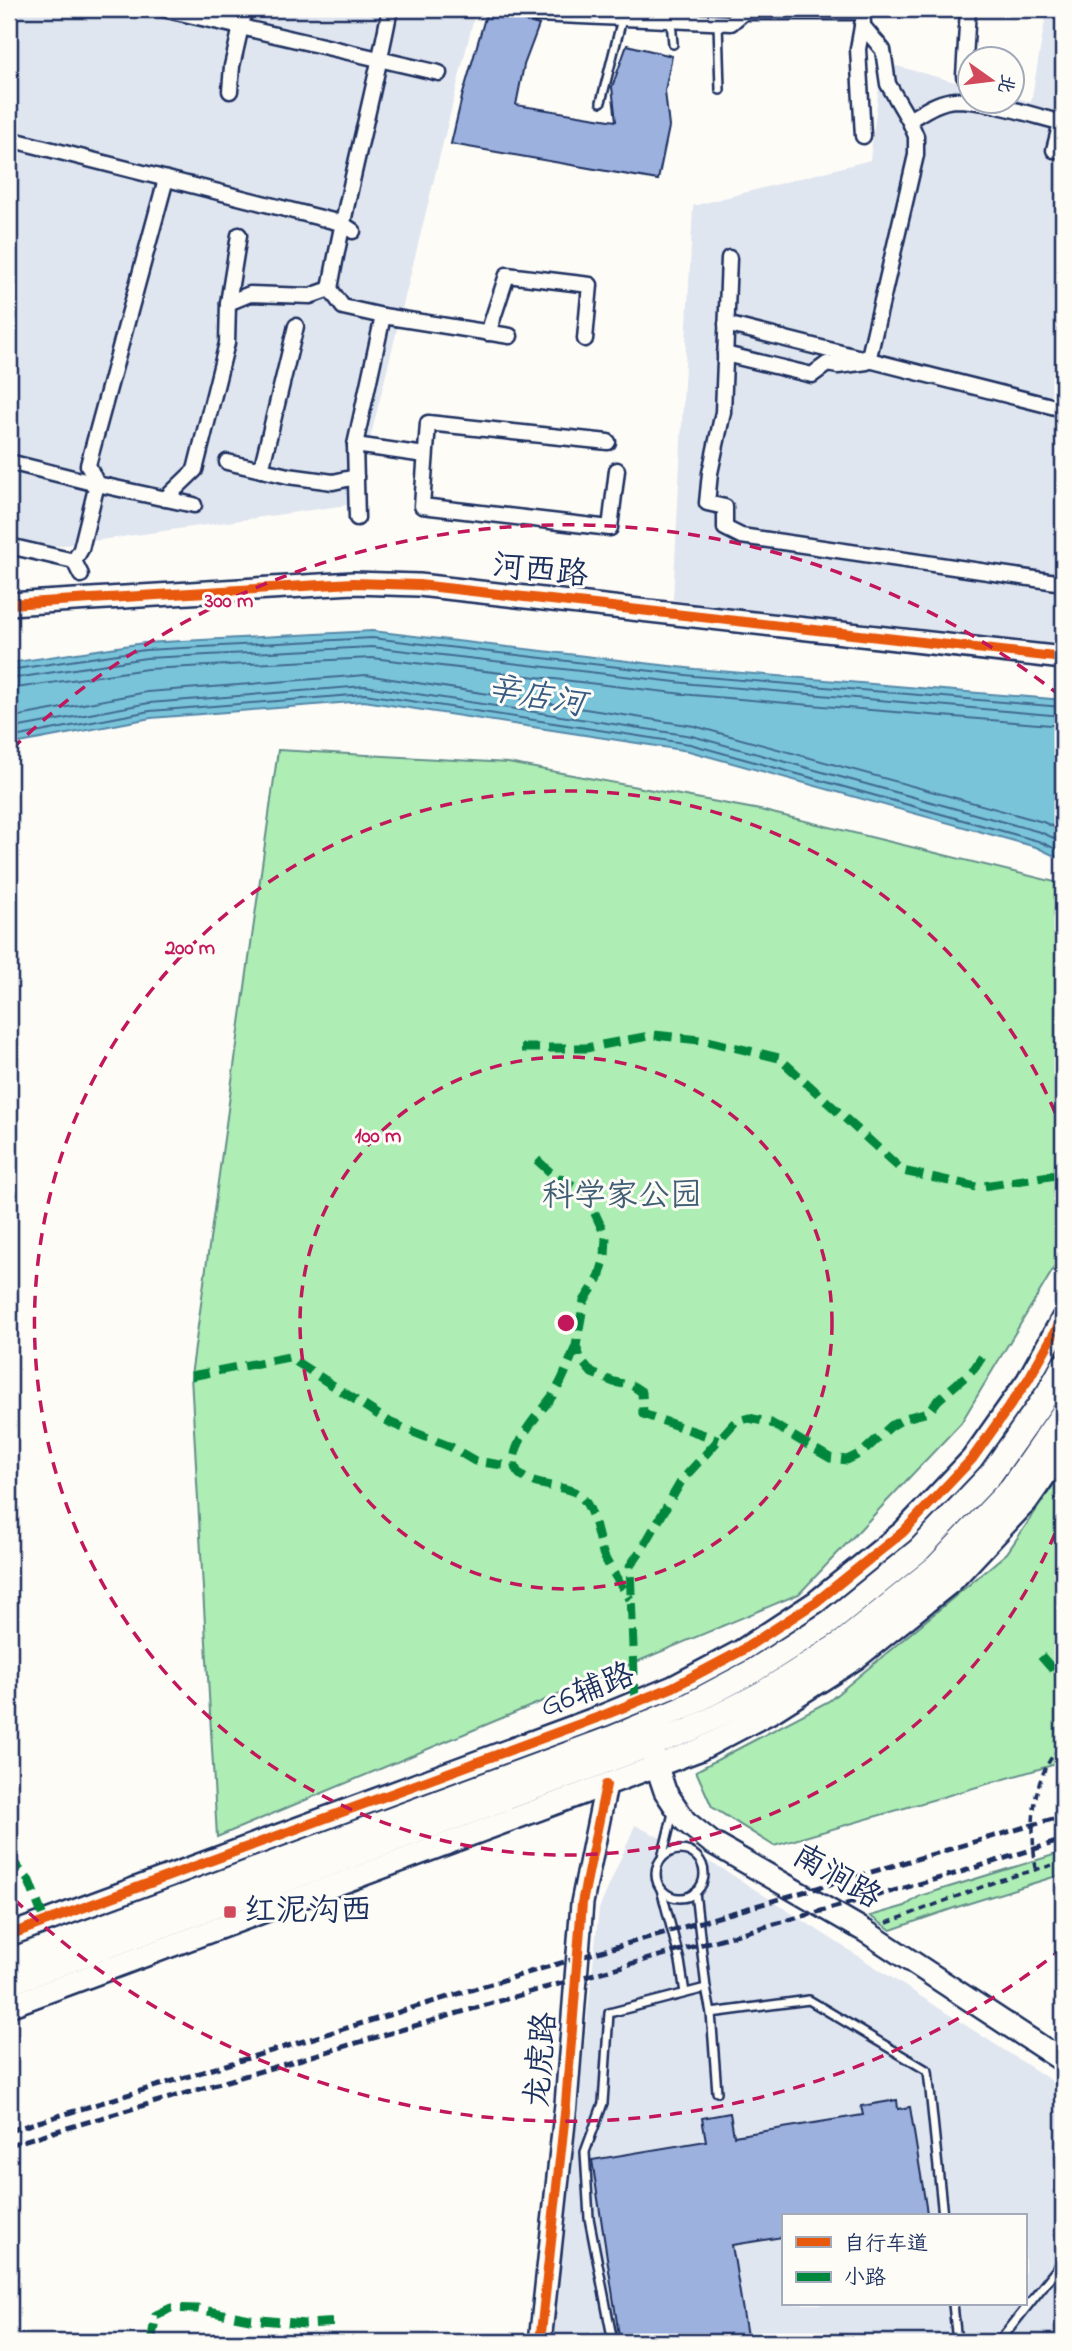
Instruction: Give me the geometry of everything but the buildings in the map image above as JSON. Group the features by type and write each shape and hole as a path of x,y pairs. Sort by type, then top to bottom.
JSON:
{"main road":[{"name":"G6辅路","path":"9,1961 650,1745 683,1709 754,1671 830,1622 919,1550 991,1474 1048,1393 1063,1366"},
{"name":"G6辅路","path":"9,1983 690,1730 762,1693 842,1642 937,1566 1010,1488 1063,1413"}],"street":[{"path":"163,9 439,73"},
{"path":"230,91 232,66 244,9"},
{"path":"330,289 347,227 390,9"},
{"path":"968,9 970,46"},
{"path":"537,14 622,18 671,15 718,23 731,23 744,12 863,15"},
{"path":"863,15 883,50 888,84 916,136 916,155 868,361"},
{"path":"863,15 859,49 863,136"},
{"path":"909,120 930,107 953,100 995,106 1062,123 1054,150"},
{"path":"9,139 347,227"},
{"path":"9,546 78,568 97,484 89,465 166,179"},
{"path":"165,499 195,470 227,343 228,303 239,234"},
{"path":"729,258 723,412 710,473 707,503 725,507 724,528 741,536 1063,583"},
{"path":"488,333 507,275 590,285 585,339"},
{"path":"228,303 250,294 310,296 330,289"},
{"path":"330,289 343,307 510,336"},
{"path":"357,518 355,444 383,316"},
{"path":"726,324 1063,409"},
{"path":"261,470 296,326"},
{"path":"725,354 812,375 827,365 868,361"},
{"path":"608,442 428,423 422,506 610,528 617,470"},
{"path":"355,444 425,455"},
{"path":"9,462 194,505"},
{"path":"227,462 288,476 333,482 356,477"},
{"name":"河西路","path":"9,604 353,583 419,585 1063,658"},
{"name":"G6辅路","path":"9,1936 635,1702 673,1687 741,1651 816,1602 903,1532 972,1459 1028,1380 1063,1318"},
{"name":"G6辅路","path":"9,2006 606,1784 650,1745 699,1750 773,1712 855,1659 951,1582 1027,1501 1063,1450"},
{"name":"南涧路","path":"635,1702 665,1791 685,1821 711,1842 865,1930 1063,2061"},
{"name":"龙虎路","path":"540,2342 566,2104 582,1903 606,1784"}],"lane":[{"path":"671,15 673,44"},
{"path":"601,102 622,18"},
{"path":"718,23 720,90"},
{"path":"675,1805 656,1873 680,1961 685,1993"},
{"path":"660,1888 673,1897 689,1896 695,1892 703,1879 702,1864 711,1842"},
{"path":"662,1858 668,1853 684,1851 691,1853 702,1864"},
{"path":"695,1892 711,2013 717,2092"},
{"path":"613,2342 589,2218 585,2152 603,2103 609,2013 706,1989"},
{"path":"711,2013 809,2000 928,2071 943,2214"},
{"path":"999,2342 1063,2261"},
{"path":"953,2306 957,2342"}],"path":[{"path":"1036,1870 1031,1837 1039,1779 1063,1744"},
{"path":"865,1930 1000,1880 1063,1863"}],"shaded area":[{"path":"9,9 476,9 354,504 9,553"},
{"path":"1047,9 1063,9 1063,652 673,600 693,206 870,160 882,62 956,82 956,116 1026,116 1026,101 1031,102"},
{"path":"635,1825 723,1869 1063,2088 1063,2342 552,2342 599,1909"}],"green space":[{"name":"科学家公园","path":"278,750 508,763 760,810 1063,884 1063,1253 961,1423 799,1594 217,1837 191,1376"},
{"path":"1063,1471 1063,1762 774,1846 712,1807 696,1771 829,1701 1007,1553"},
{"path":"1063,1852 1063,1874 891,1930 870,1916 905,1906 920,1896"}],"water":[{"name":"辛店河","path":"372,631 695,669 1063,700 1063,860 1036,847 689,751 364,701 151,718 9,745 9,663 144,643"}],"railway":[{"path":"9,2131 530,1972 1063,1816"},
{"path":"9,2145 537,1990 958,1873 1063,1840"}],"marked path":[{"path":"521,1048 586,1048 654,1035 708,1041 779,1058 903,1171 977,1187 1063,1174"},
{"path":"537,1160 552,1174 585,1192 606,1237 605,1257 599,1278 584,1301 576,1346 581,1360 592,1373 633,1386 642,1392 643,1414 719,1440"},
{"path":"576,1346 557,1390 531,1423 517,1447 514,1458 516,1469 529,1481 573,1491 584,1500 592,1515 605,1558 630,1599"},
{"path":"635,1702 630,1566 682,1480 735,1422 749,1418 771,1423 830,1458 847,1460 863,1452 891,1426 905,1418 929,1412 938,1400 974,1369 986,1351"},
{"path":"191,1376 289,1357 391,1423 451,1447 475,1461 516,1467"},
{"path":"1041,1656 1063,1681"},
{"path":"9,1857 29,1881 45,1922"},
{"path":"151,2342 156,2315 171,2308 305,2324 340,2322"}],"cycle path":[{"path":"9,604 353,583 419,585 1063,658"},
{"path":"9,1935 602,1716 673,1687 741,1651 816,1602 903,1532 972,1459 1028,1380 1063,1318"},
{"path":"540,2342 566,2104 582,1903 606,1785"}],"place":[{"name":"红泥沟西","path":"230,1912"}]}
